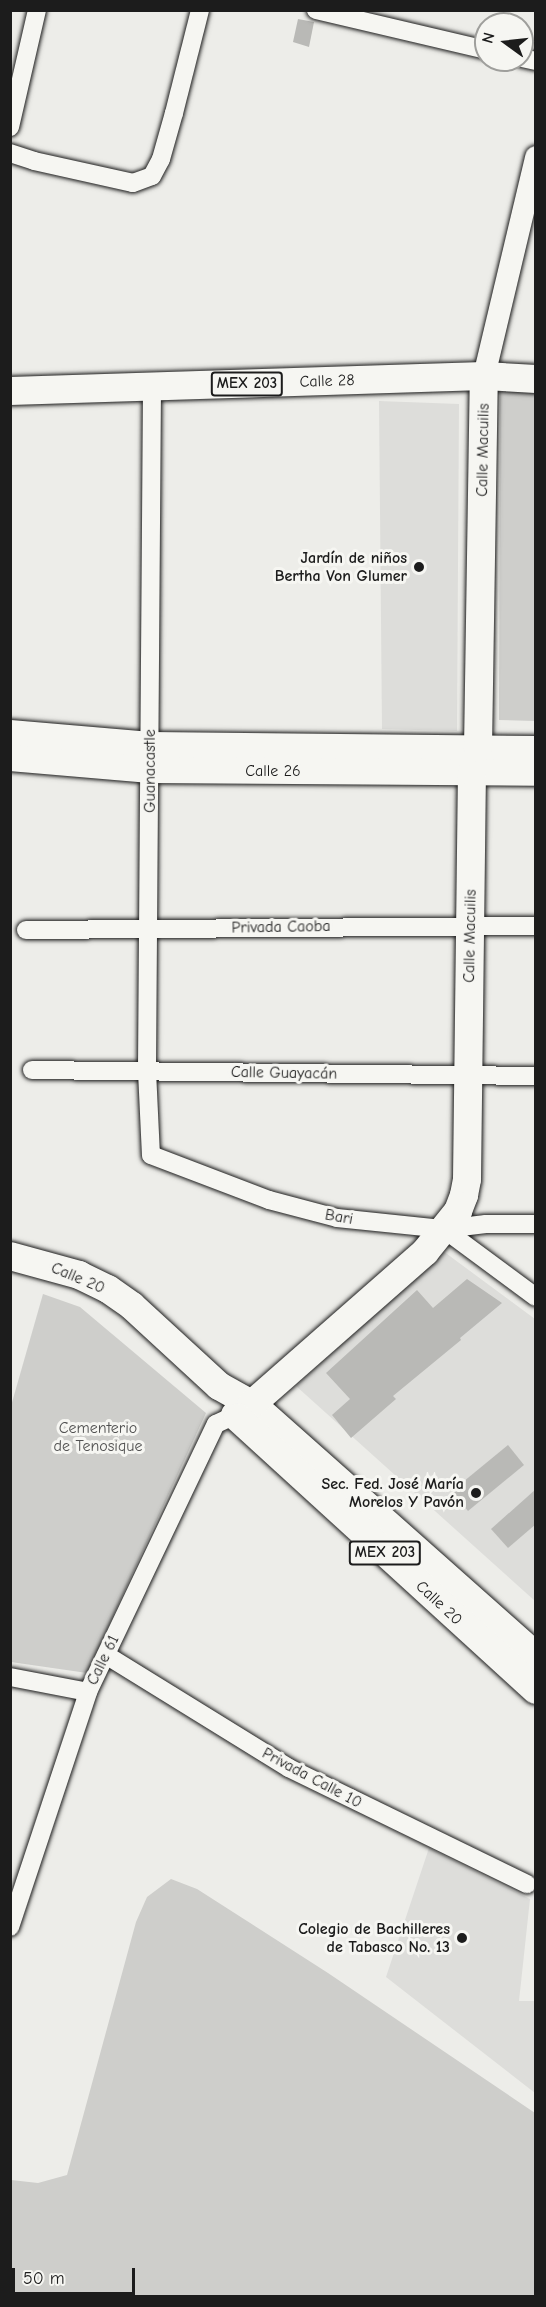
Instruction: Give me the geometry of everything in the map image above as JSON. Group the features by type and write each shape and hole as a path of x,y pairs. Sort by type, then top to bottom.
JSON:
{"main road":[{"name":"Calle 28","path":"10,392 484,376 536,379"},
{"name":"Calle Macuilis","path":"243,1410 425,1252 458,1211 467,1179 470,926 484,376"},
{"name":"Calle 26","path":"10,733 150,745 475,760 536,773"},
{"name":"Calle 26","path":"10,758 150,770 475,760 536,749"},
{"name":"Calle 20","path":"10,1256 50,1265 108,1289 132,1306 243,1410 499,1640 536,1690"},
{"name":"Calle 20","path":"499,1640 536,1656"}],"street":[{"path":"10,127 37,10"},
{"path":"10,153 34,161 134,183 152,176 161,159 200,10"},
{"path":"316,10 474,47"},
{"path":"484,376 536,157"},
{"name":"Guanacastle","path":"151,1155 147,1071 152,387"},
{"name":"Privada Caoba","path":"26,930 536,926"},
{"name":"Calle Guayacán","path":"32,1070 536,1076"},
{"name":"Bari","path":"151,1155 269,1200 337,1218 444,1229 486,1224 536,1224"},
{"path":"444,1229 536,1297"},
{"name":"Calle 61","path":"10,1927 18,1878 88,1692 216,1424 243,1410"},
{"name":"Privada Calle 10","path":"106,1655 289,1768 527,1884"},
{"path":"10,1677 88,1692"}],"shaded area":[{"name":"Jardín de niños Bertha Von Glumer","path":"379,401 459,404 457,731 382,729"},
{"name":"Sec. Fed. José María Morelos Y Pavón","path":"443,1251 535,1319 535,1601 296,1386"},
{"name":"Colegio de Bachilleres de Tabasco No. 13","path":"429,1848 530,1899 519,2001 535,2001 535,2093 386,1977"}],"green space":[{"path":"535,391 535,721 499,720 500,392"},
{"name":"Cementerio de Tenosique","path":"43,1294 80,1307 206,1413 87,1673 11,1662 11,1406"},
{"path":"171,1879 197,1889 328,1973 535,2113 535,2296 11,2296 11,2180 38,2183 67,2175 136,1922 147,1897"}],"building":[{"path":"298,19 314,22 309,47 293,42"},
{"path":"467,1279 502,1303 393,1396 396,1399 351,1438 332,1415 350,1399 326,1373 417,1290 433,1308"},
{"path":"508,1445 524,1465 468,1511 452,1491"},
{"path":"536,1489 536,1524 508,1548 491,1529"}],"place":[{"name":"Jardín de niños Bertha Von Glumer","path":"419,567"},
{"name":"Sec. Fed. José María Morelos Y Pavón","path":"476,1493"},
{"name":"Colegio de Bachilleres de Tabasco No. 13","path":"462,1938"}]}
